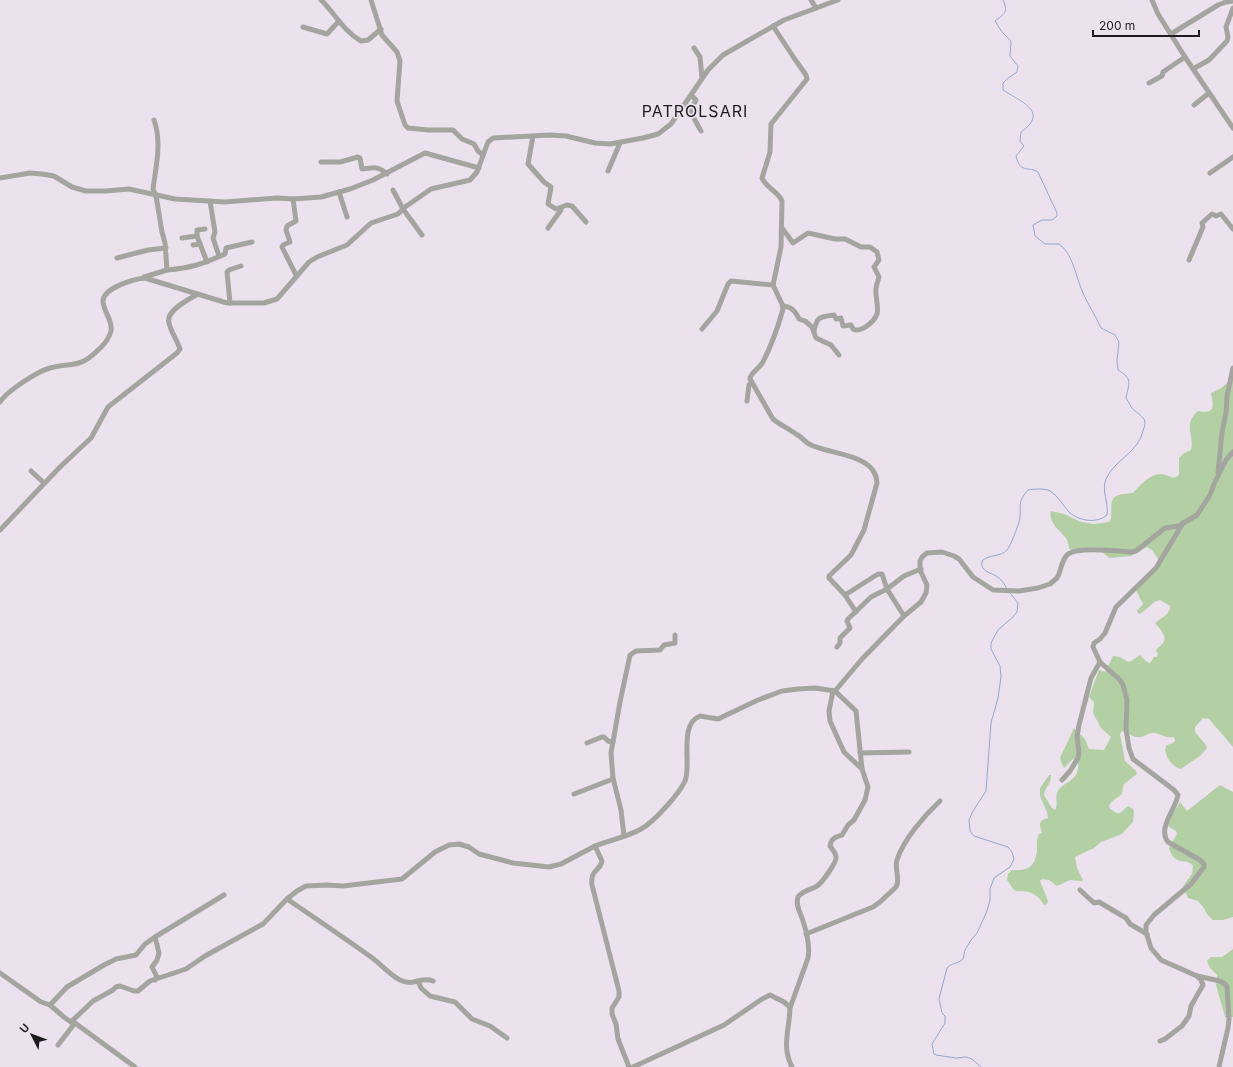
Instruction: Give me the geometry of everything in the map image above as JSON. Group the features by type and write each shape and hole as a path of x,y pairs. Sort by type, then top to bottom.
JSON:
{"street":[{"path":"321,0 356,39 361,41 368,40 381,29"},
{"path":"371,0 382,35 396,52 400,61 397,101 404,125 406,127 429,130 452,130 462,139 474,144 478,151 483,155"},
{"path":"811,0 816,8"},
{"path":"138,279 148,278 220,302 264,303 277,299 296,275 309,262 352,242 362,230 371,223 393,216 428,191 470,180 479,168 488,142 493,138 517,136 566,136 602,144 620,143 662,132 671,124 713,64 729,51 791,17 838,0"},
{"path":"1152,0 1158,14 1185,57 1233,128"},
{"path":"1171,34 1218,5 1233,1"},
{"path":"1193,69 1209,60 1227,41 1228,37 1226,27 1233,8"},
{"path":"303,27 327,34 339,21"},
{"path":"773,26 806,75 807,79 798,92 774,118 770,126 770,152 762,178 764,183 781,197 782,201 780,253 773,285 783,306 774,338 766,356 760,366 750,377 770,414 778,423 797,434 813,446 864,462 870,466 877,477 873,502 864,530 851,555 829,577 845,595 856,612"},
{"path":"694,48 700,57 702,78"},
{"path":"1149,83 1162,76 1163,72 1185,57"},
{"path":"1194,105 1209,93"},
{"path":"691,95 696,100 691,109 691,114 696,120 701,131"},
{"path":"154,120 159,141 153,189 156,196 166,248 166,270"},
{"path":"533,136 528,165 544,182 550,186 549,205 554,209 567,205 572,206 586,222"},
{"path":"608,171 620,143"},
{"path":"0,178 30,173 42,174 54,176 72,187 86,191 129,189 175,199 225,202 277,198 293,199 321,197 373,180 426,153 479,168"},
{"path":"321,162 340,162 358,157 360,158 362,169 373,167 379,168 387,174"},
{"path":"1210,173 1233,157"},
{"path":"393,190 403,209 422,235"},
{"path":"339,192 347,217"},
{"path":"293,199 296,221 287,226 286,230 290,242 283,245 282,248 296,275"},
{"path":"210,201 215,232 213,238 219,256"},
{"path":"548,228 554,221 561,208"},
{"path":"1189,260 1203,227 1202,223 1212,214 1216,216 1221,214 1233,229"},
{"path":"782,227 793,243 808,233 833,239 845,239 861,247 870,247 878,252 879,260 874,267 880,277 876,289 877,312 873,320 862,329 856,331 852,330 850,325 843,326 841,318 836,319 834,316 822,317 817,320 814,331"},
{"path":"205,229 197,230 196,236 207,262"},
{"path":"182,238 196,236"},
{"path":"0,402 10,392 44,370 52,367 82,362 90,358 108,338 111,330 111,325 103,302 105,296 111,289 166,270 191,267 207,262 224,254 226,248 252,242"},
{"path":"193,245 200,244"},
{"path":"117,258 148,250 166,248"},
{"path":"230,303 227,272 241,266"},
{"path":"702,329 718,309 730,281 773,285"},
{"path":"0,530 44,483 91,438 108,406 180,349 168,322 169,316 172,311 198,294"},
{"path":"783,306 788,306 793,309 799,319 807,322 814,331 816,338 831,345 840,355"},
{"path":"1218,476 1220,446 1227,396 1233,368"},
{"path":"748,400 750,385 752,382"},
{"path":"862,769 844,752 830,721 829,711 834,691 862,659 904,616 921,602 926,593 927,582 920,569 922,557 927,553 942,552 949,554 959,559 968,572 978,581 993,590 1019,591 1038,588 1053,582 1059,574 1062,563 1071,552 1092,549 1130,552 1136,551 1160,531 1170,527 1179,526 1197,515 1210,495 1226,460 1233,452"},
{"path":"31,470 44,483"},
{"path":"1184,522 1156,568 1116,607 1104,633 1100,639 1093,644 1093,647 1100,662 1120,680 1123,685 1127,700 1126,729 1129,748 1133,759 1174,790 1178,795 1166,825 1166,839 1168,842 1200,860 1204,864 1203,869 1191,884 1154,915 1147,923 1145,928 1151,948 1158,958 1197,976 1223,982 1228,990 1228,1028 1219,1067"},
{"path":"837,647 840,643 840,638 850,628 847,620 871,597 887,589 904,576 920,569"},
{"path":"845,595 880,574 884,576 887,589 904,616"},
{"path":"624,836 621,810 613,779 611,760 620,702 630,655 636,651 660,650 664,645 675,643 675,635"},
{"path":"1062,780 1078,758 1079,753 1077,736 1079,725 1091,678 1100,662"},
{"path":"58,1044 73,1022 93,1001 116,987 120,986 138,991 150,981 186,969 205,956 257,928 263,924 287,899 298,891 311,886 343,886 402,879 435,852 449,845 459,844 469,847 479,854 515,863 549,867 561,864 595,846 644,827 668,804 686,778 688,735 691,724 696,717 700,716 718,719 758,700 782,691 809,688 834,691 856,711 862,769 868,787 865,800 854,820 848,825 843,835 835,837 831,841 830,846 836,856 836,861 818,885 805,891 798,897 797,905 804,922 809,950 808,958 790,1008 786,1044 792,1067"},
{"path":"587,743 602,737 613,742"},
{"path":"860,753 909,752"},
{"path":"574,794 613,779"},
{"path":"806,934 873,907 890,892 898,884 896,864 902,849 926,815 940,801"},
{"path":"595,846 602,861 601,865 594,872 592,885 619,991 619,997 612,1008 612,1014 616,1024 618,1039 629,1067"},
{"path":"1080,890 1094,903 1099,902 1112,909 1127,919 1130,924 1146,934"},
{"path":"50,1005 67,987 116,959 136,955 147,943 224,895"},
{"path":"287,899 399,979 405,982 418,981 425,978 433,981"},
{"path":"155,980 156,977 152,967 157,960 159,953 156,937"},
{"path":"0,973 41,1002 50,1005 55,1011 73,1022 135,1067"},
{"path":"1160,1041 1180,1028 1189,1016 1191,1006 1203,985 1197,976"},
{"path":"418,981 421,988 430,996 455,1002 472,1019 490,1026 507,1038"},
{"path":"633,1067 724,1025 767,996 773,996 784,1002 790,1008"}],"green space":[{"path":"1233,378 1233,747 1209,719 1203,718 1195,727 1195,732 1207,748 1201,755 1181,769 1171,763 1166,752 1167,745 1175,741 1174,737 1166,737 1153,733 1138,737 1122,731 1120,734 1125,761 1136,771 1137,774 1124,784 1122,794 1109,806 1110,809 1117,813 1120,813 1128,806 1133,809 1133,822 1122,834 1101,842 1094,848 1075,857 1077,868 1083,880 1082,881 1070,880 1057,886 1049,880 1042,879 1040,881 1048,901 1047,904 1044,905 1038,897 1033,894 1014,890 1007,880 1008,874 1012,870 1022,870 1030,867 1036,856 1037,838 1039,834 1042,833 1040,823 1042,820 1048,818 1040,796 1040,788 1049,775 1051,775 1050,782 1044,795 1052,808 1055,810 1058,791 1074,777 1078,769 1078,762 1073,759 1064,768 1060,758 1074,728 1085,739 1089,749 1104,750 1111,737 1101,728 1093,713 1094,702 1089,697 1099,670 1105,672 1113,656 1120,657 1128,662 1140,655 1150,663 1154,657 1157,657 1158,654 1156,650 1163,643 1164,635 1155,623 1167,614 1170,609 1170,606 1160,600 1139,614 1137,611 1143,604 1136,590 1161,563 1152,550 1147,547 1131,556 1110,558 1095,547 1075,550 1069,549 1067,540 1051,520 1051,511 1064,514 1081,522 1094,524 1109,522 1111,519 1111,506 1113,498 1120,495 1133,493 1146,480 1157,474 1163,474 1174,478 1179,475 1179,458 1184,453 1191,450 1192,440 1190,426 1193,416 1198,411 1204,412 1211,410 1213,402 1211,393 1221,388"},
{"path":"1220,785 1233,792 1233,917 1223,920 1213,920 1198,901 1188,898 1183,886 1192,874 1193,866 1190,863 1177,860 1171,854 1169,848 1177,834 1176,831 1168,826 1171,817 1180,802 1187,811"},
{"path":"1233,949 1233,1017 1225,1017 1216,985 1217,975 1210,968 1207,961 1211,957 1222,957"}],"waterway":[{"path":"1003,0 1006,7 1005,12 995,21 1002,32 1011,41 1010,56 1018,66 1017,72 1003,83 1003,90 1024,103 1033,113 1033,119 1021,132 1020,141 1024,146 1016,156 1022,167 1038,172 1057,213 1057,216 1052,220 1042,220 1033,225 1035,236 1045,244 1059,244 1068,253 1083,293 1101,328 1115,335 1119,342 1117,361 1118,370 1123,373 1129,381 1126,398 1132,408 1142,416 1145,422 1140,439 1136,445 1115,466 1106,479 1104,488 1107,515 1103,518 1098,520 1078,518 1069,512 1058,498 1050,491 1042,489 1028,490 1020,502 1019,522 1007,550 1002,554 988,557 982,561 983,568 1000,579 1007,589"},
{"path":"981,1067 972,1059 966,1057 956,1058 936,1055 934,1054 932,1044 945,1023 945,1016 942,1013 939,999 947,968 963,959 965,950 977,933 987,911 990,900 990,889 994,878 1010,867 1014,859 1012,852 1008,847 974,836 970,831 969,820 986,791 991,723 998,698 1001,677 1000,666 991,649 991,643 998,630 1017,612 1018,603 1010,593"}],"district":[{"name":"PATROLSARI","path":"695,111"}]}
